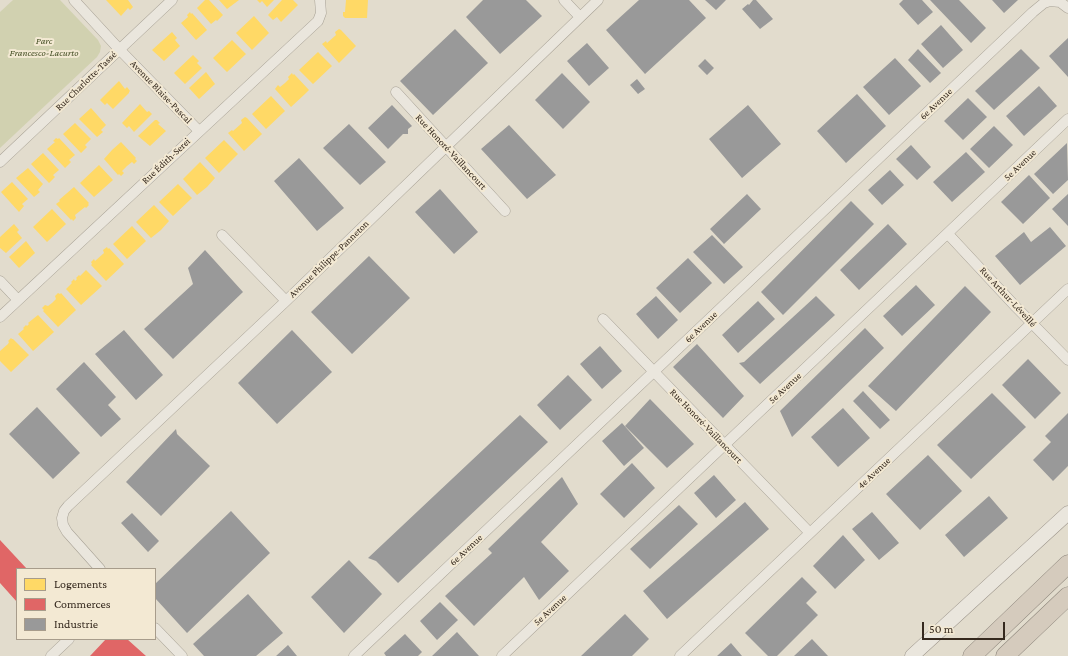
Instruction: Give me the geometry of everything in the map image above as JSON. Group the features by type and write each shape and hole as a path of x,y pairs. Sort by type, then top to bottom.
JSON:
{"highway":[{"path":"972,656 1068,564"},
{"path":"1005,656 1068,596"}],"main road":[{"path":"912,656 1068,513"}],"street":[{"name":"Avenue Blaise-Pascal","path":"74,0 119,49 199,131"},
{"name":"Rue Charlotte-Tassé","path":"0,162 172,0"},
{"name":"Rue Édith-Serei","path":"0,317 318,21 320,13 320,0"},
{"path":"564,0 580,17"},
{"name":"Avenue Philippe-Panneton","path":"99,568 67,532 63,525 62,518 64,511 68,506 286,301 598,0"},
{"path":"1050,1 1060,2 1068,8"},
{"name":"6e Avenue","path":"354,656 1027,17 1044,3 1050,1"},
{"name":"Rue Honoré-Vaillancourt","path":"396,92 505,211"},
{"name":"5e Avenue","path":"502,656 1068,119"},
{"name":"Rue Arthur-Léveillé","path":"948,234 1068,360"},
{"path":"222,236 286,301"},
{"path":"0,281 18,300"},
{"name":"4e Avenue","path":"680,656 1068,289"},
{"name":"Rue Honoré-Vaillancourt","path":"603,319 810,533"},
{"path":"156,629 182,656"},
{"path":"51,656 68,640"}],"green space":[{"name":"Parc Francesco-Lacurto","path":"13,0 60,0 98,40 101,46 97,57 0,148 0,12"}],"building: Logements":[{"path":"106,0 128,0 133,7 130,10 128,8 121,16"},
{"path":"205,0 209,0 223,15 211,24 197,8"},
{"path":"219,0 239,0 227,9"},
{"path":"257,0 274,0 267,7 262,1 260,3"},
{"path":"282,0 293,0 298,5 281,22 277,17 273,20 268,15"},
{"path":"346,0 368,0 367,18 345,18 343,16 343,12 345,12"},
{"path":"190,12 207,30 196,40 181,23 188,17 187,15"},
{"path":"254,16 269,33 252,50 236,33"},
{"path":"339,29 356,46 339,63 322,44 326,41 327,43 336,35 335,32"},
{"path":"172,32 177,38 175,40 180,46 164,61 152,50"},
{"path":"232,40 246,54 227,72 213,58"},
{"path":"318,52 332,66 313,84 299,70"},
{"path":"193,55 199,61 197,63 202,68 185,84 174,73"},
{"path":"206,72 215,84 199,99 189,88"},
{"path":"292,73 309,90 291,107 275,89 278,85 280,87 285,83"},
{"path":"119,81 125,89 127,87 130,91 113,109 107,103 105,105 100,100"},
{"path":"271,96 285,111 266,129 252,114"},
{"path":"140,104 147,112 149,111 152,114 134,132 129,126 127,128 122,123"},
{"path":"91,108 106,125 101,130 103,132 97,137 79,119"},
{"path":"245,117 262,134 244,151 228,133 232,130 233,131 242,123 241,120"},
{"path":"155,120 160,123 158,124 166,131 150,146 138,136"},
{"path":"75,123 91,139 85,145 87,147 81,153 63,134"},
{"path":"56,138 59,138 75,155 69,160 71,162 65,168 47,149 55,142 53,141"},
{"path":"224,140 238,154 219,173 205,158"},
{"path":"121,142 137,161 134,164 132,162 127,166 122,171 124,173 121,176 119,174 118,175 104,159"},
{"path":"43,153 59,170 53,175 55,177 49,183 31,164"},
{"path":"200,162 215,178 197,195 183,179"},
{"path":"99,165 113,180 94,197 80,183"},
{"path":"28,168 43,184 38,190 40,192 34,197 16,178"},
{"path":"12,182 28,199 22,204 24,206 19,212 1,192"},
{"path":"178,184 192,198 173,216 159,202"},
{"path":"74,187 89,203 89,205 75,215 76,218 73,221 56,204"},
{"path":"154,205 169,221 151,238 136,222"},
{"path":"52,209 66,224 47,242 33,227"},
{"path":"14,224 19,230 17,232 22,238 6,253 0,248 0,237"},
{"path":"132,226 146,241 127,259 113,244"},
{"path":"26,241 35,253 19,268 9,257"},
{"path":"107,247 124,264 106,281 91,265 91,262 94,259 95,261 104,253 103,250"},
{"path":"86,270 102,286 81,305 66,289 74,279 75,281 79,275 80,276"},
{"path":"58,293 61,293 76,310 58,327 42,308 45,305 48,306 52,303 56,299 55,296"},
{"path":"38,315 54,332 33,351 18,334"},
{"path":"11,338 29,355 11,372 0,361 0,351 8,344 8,341"}],"building: Commerces":[{"path":"0,540 26,568 16,568 16,601 0,583"},
{"path":"105,640 128,640 146,656 90,656"}],"building: Industrie":[{"path":"483,0 526,0 542,16 500,54 466,17"},
{"path":"639,0 689,0 706,18 645,74 606,30"},
{"path":"705,0 726,0 716,10"},
{"path":"753,0 756,0 773,19 760,29 742,9 748,4 749,5"},
{"path":"903,0 922,0 933,12 918,25 899,4"},
{"path":"930,0 959,0 986,28 971,43"},
{"path":"992,0 1018,0 1004,13"},
{"path":"941,25 963,50 943,68 921,44"},
{"path":"455,29 488,63 433,115 400,81"},
{"path":"1068,38 1068,77 1049,56"},
{"path":"587,43 609,68 589,86 567,61"},
{"path":"918,49 941,73 930,83 908,60"},
{"path":"1021,49 1040,68 994,110 975,91"},
{"path":"895,58 921,86 889,115 863,87"},
{"path":"705,59 714,68 707,75 698,66"},
{"path":"562,73 590,102 563,129 535,100"},
{"path":"637,79 645,89 638,94 630,85"},
{"path":"1039,86 1057,106 1024,136 1006,116"},
{"path":"857,94 886,126 846,163 817,131"},
{"path":"968,98 987,117 963,140 944,121"},
{"path":"392,105 412,126 408,129 408,134 403,134 388,149 368,128"},
{"path":"748,105 781,144 742,178 709,139"},
{"path":"349,124 386,162 360,185 323,148"},
{"path":"509,125 556,175 527,199 481,149"},
{"path":"994,126 1013,145 989,168 970,149"},
{"path":"1067,143 1068,180 1053,194 1034,174"},
{"path":"911,145 931,167 917,180 896,159"},
{"path":"966,152 985,172 952,202 933,182"},
{"path":"299,158 344,208 317,231 274,181"},
{"path":"890,170 904,185 882,205 868,190"},
{"path":"1029,175 1050,198 1023,224 1001,202"},
{"path":"440,189 478,232 454,254 415,212"},
{"path":"747,194 761,209 724,244 710,229"},
{"path":"1068,194 1068,226 1052,209"},
{"path":"851,201 874,224 783,315 761,292"},
{"path":"888,224 907,244 859,290 840,270"},
{"path":"1050,227 1066,246 1020,285 995,256 1024,232 1031,242"},
{"path":"712,235 743,267 724,284 693,252"},
{"path":"205,250 243,292 173,359 144,329 193,284 188,268"},
{"path":"369,256 410,298 352,354 311,312"},
{"path":"688,258 712,283 680,313 656,288"},
{"path":"916,285 935,305 902,336 883,316"},
{"path":"965,286 991,312 896,411 868,386"},
{"path":"656,296 678,320 658,339 636,314"},
{"path":"816,296 835,315 760,384 739,363 744,362"},
{"path":"758,301 775,319 738,353 722,335"},
{"path":"865,328 884,348 792,437 780,411"},
{"path":"124,330 163,375 136,400 95,354"},
{"path":"292,330 332,372 277,424 238,383"},
{"path":"697,344 744,396 723,418 673,367"},
{"path":"600,346 622,371 602,389 580,364"},
{"path":"1028,359 1061,393 1035,419 1002,385"},
{"path":"84,362 116,397 108,405 121,419 101,437 56,389"},
{"path":"568,375 592,400 560,430 537,405"},
{"path":"863,391 890,420 880,429 853,401"},
{"path":"992,393 1026,427 971,479 937,445"},
{"path":"650,399 694,444 667,468 625,426"},
{"path":"37,407 80,453 53,479 9,434"},
{"path":"843,408 870,438 838,467 811,437"},
{"path":"1068,413 1068,466 1053,481 1033,460 1051,442 1045,436"},
{"path":"520,415 548,442 398,583 376,561 368,558"},
{"path":"622,423 644,448 624,466 602,441"},
{"path":"176,429 177,434 210,466 161,516 126,482"},
{"path":"928,455 962,491 920,530 886,494"},
{"path":"632,463 655,488 624,518 600,494"},
{"path":"714,475 736,500 716,518 694,493"},
{"path":"562,477 578,504 541,542 569,571 539,600 524,577 474,626 445,596 492,553 488,549"},
{"path":"989,496 1008,518 964,557 945,535"},
{"path":"745,502 769,529 667,619 643,591"},
{"path":"679,505 698,524 650,569 630,549"},
{"path":"231,511 270,553 187,633 156,599 156,583"},
{"path":"872,512 899,543 879,560 852,529"},
{"path":"132,513 159,541 148,552 121,523"},
{"path":"843,535 865,560 835,589 813,566"},
{"path":"349,560 382,594 344,633 311,597"},
{"path":"802,577 817,592 806,603 818,615 777,656 768,656 745,633"},
{"path":"248,594 283,633 256,656 204,656 193,644"},
{"path":"440,602 458,620 437,640 420,621"},
{"path":"625,614 649,639 632,656 581,656"},
{"path":"457,632 479,656 432,656"},
{"path":"405,634 422,652 418,656 386,656 384,653"},
{"path":"812,639 828,656 794,656"},
{"path":"731,643 742,656 717,656"},
{"path":"288,645 297,656 276,656"}]}
